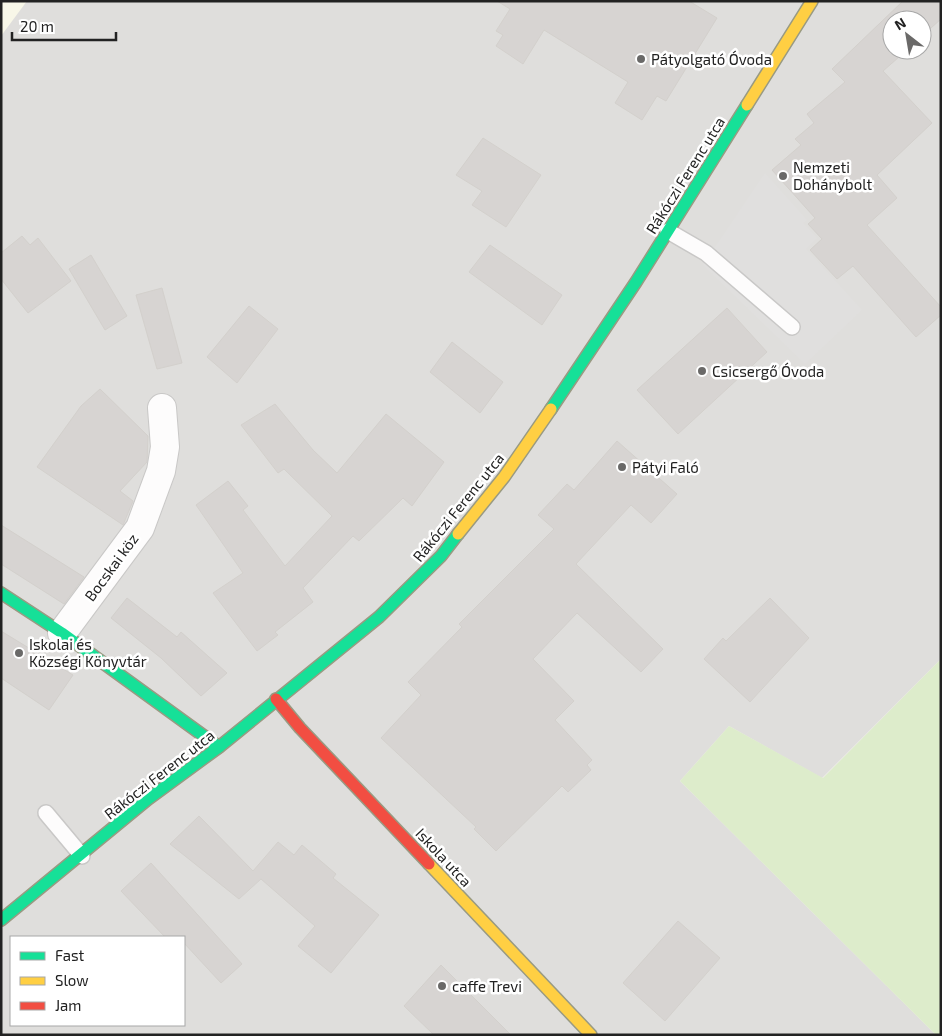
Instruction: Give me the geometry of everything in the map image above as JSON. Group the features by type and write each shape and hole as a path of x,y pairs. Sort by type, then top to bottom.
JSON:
{"main road":[{"name":"Rákóczi Ferenc utca","path":"1,920 82,856 148,799 219,747 379,617 441,556 504,477 636,282 812,1"},
{"path":"1,593 62,633 219,747"},
{"name":"Iskola utca","path":"276,699 300,728 591,1035"}],"street":[{"name":"Bocskai köz","path":"62,633 140,528 161,471 165,447 162,408"}],"lane":[{"path":"668,231 706,253 792,327"},
{"path":"46,812 82,856"}],"shaded area":[{"path":"1,1 941,1 941,659 822,778 729,726 680,781 936,1035 1,1035"},
{"path":"1,1 27,1 1,36"},
{"path":"765,173 807,220 803,223 817,238 806,249 862,310 805,364 703,265"}],"green space":[{"path":"941,659 941,1035 936,1035 680,781 729,726 823,778"}],"building":[{"name":"Pátyolgató Óvoda","path":"497,1 689,1 717,18 666,101 657,96 642,120 615,103 628,82 544,30 523,64 496,46 503,35 496,31 510,9"},
{"path":"903,1 941,1 941,19 932,27 932,10 894,10"},
{"path":"882,21 882,60 896,60 883,71 932,123 877,175 897,198 867,225 941,307 941,315 916,337 853,266 837,279 810,250 822,239 808,224 815,218 772,170 801,145 795,139 814,123 807,114 845,82 832,69"},
{"path":"483,138 541,175 506,227 472,205 482,191 456,175"},
{"path":"22,236 30,245 38,238 71,281 28,313 1,279 1,253"},
{"path":"490,245 562,295 542,325 469,272"},
{"path":"91,255 127,316 105,330 69,269"},
{"path":"162,288 182,363 157,369 136,295"},
{"path":"249,306 278,329 237,383 207,357"},
{"name":"Csicsergő Óvoda","path":"727,308 767,352 678,434 637,390"},
{"path":"452,342 503,382 480,413 430,372"},
{"path":"100,389 148,436 147,462 120,491 133,501 123,525 37,467 81,406"},
{"path":"275,404 313,450 337,473 386,414 444,462 412,506 403,498 359,541 353,536 303,588 313,602 275,632 278,635 257,651 213,593 243,573 196,505 228,481 248,506 243,510 285,566 332,516 284,469 278,473 241,425"},
{"path":"617,441 677,494 651,523 631,505 576,564 663,649 641,672 577,613 533,659 574,701 555,720 592,760 587,765 591,770 568,792 562,786 496,851 474,829 476,827 381,738 421,695 408,682 462,627 459,624 554,529 538,515 567,484 574,490"},
{"path":"1,525 84,577 64,604 1,564"},
{"path":"127,598 177,637 181,632 227,673 201,696 161,658 111,618"},
{"path":"770,598 809,638 750,702 704,659 723,638 726,641"},
{"name":"Iskolai és Községi Könyvtár","path":"1,631 73,675 49,710 1,678"},
{"path":"199,816 253,871 278,842 294,855 302,845 336,874 333,878 379,915 331,973 298,946 315,926 261,879 239,899 170,844"},
{"path":"151,863 242,964 221,983 185,944 185,936 164,936 121,891"},
{"path":"678,921 720,958 665,1021 623,983"},
{"name":"caffe Trevi","path":"441,965 511,1035 434,1035 404,1006"}],"traffic: fast":[{"path":"551,409 636,282 747,105"},
{"path":"1,920 148,799 219,747 379,617 441,556 458,534"},
{"path":"1,593 62,633 219,747"}],"traffic: slow":[{"path":"747,105 812,1"},
{"path":"458,534 504,477 551,409"},
{"path":"429,864 591,1035"}],"traffic: jam":[{"path":"276,699 300,728 429,864"}],"place":[{"name":"Pátyolgató Óvoda","path":"641,59"},
{"name":"Nemzeti Dohánybolt","path":"783,176"},
{"name":"Csicsergő Óvoda","path":"702,371"},
{"name":"Pátyi Faló","path":"622,467"},
{"name":"Iskolai és Községi Könyvtár","path":"19,653"},
{"name":"caffe Trevi","path":"442,986"}]}
